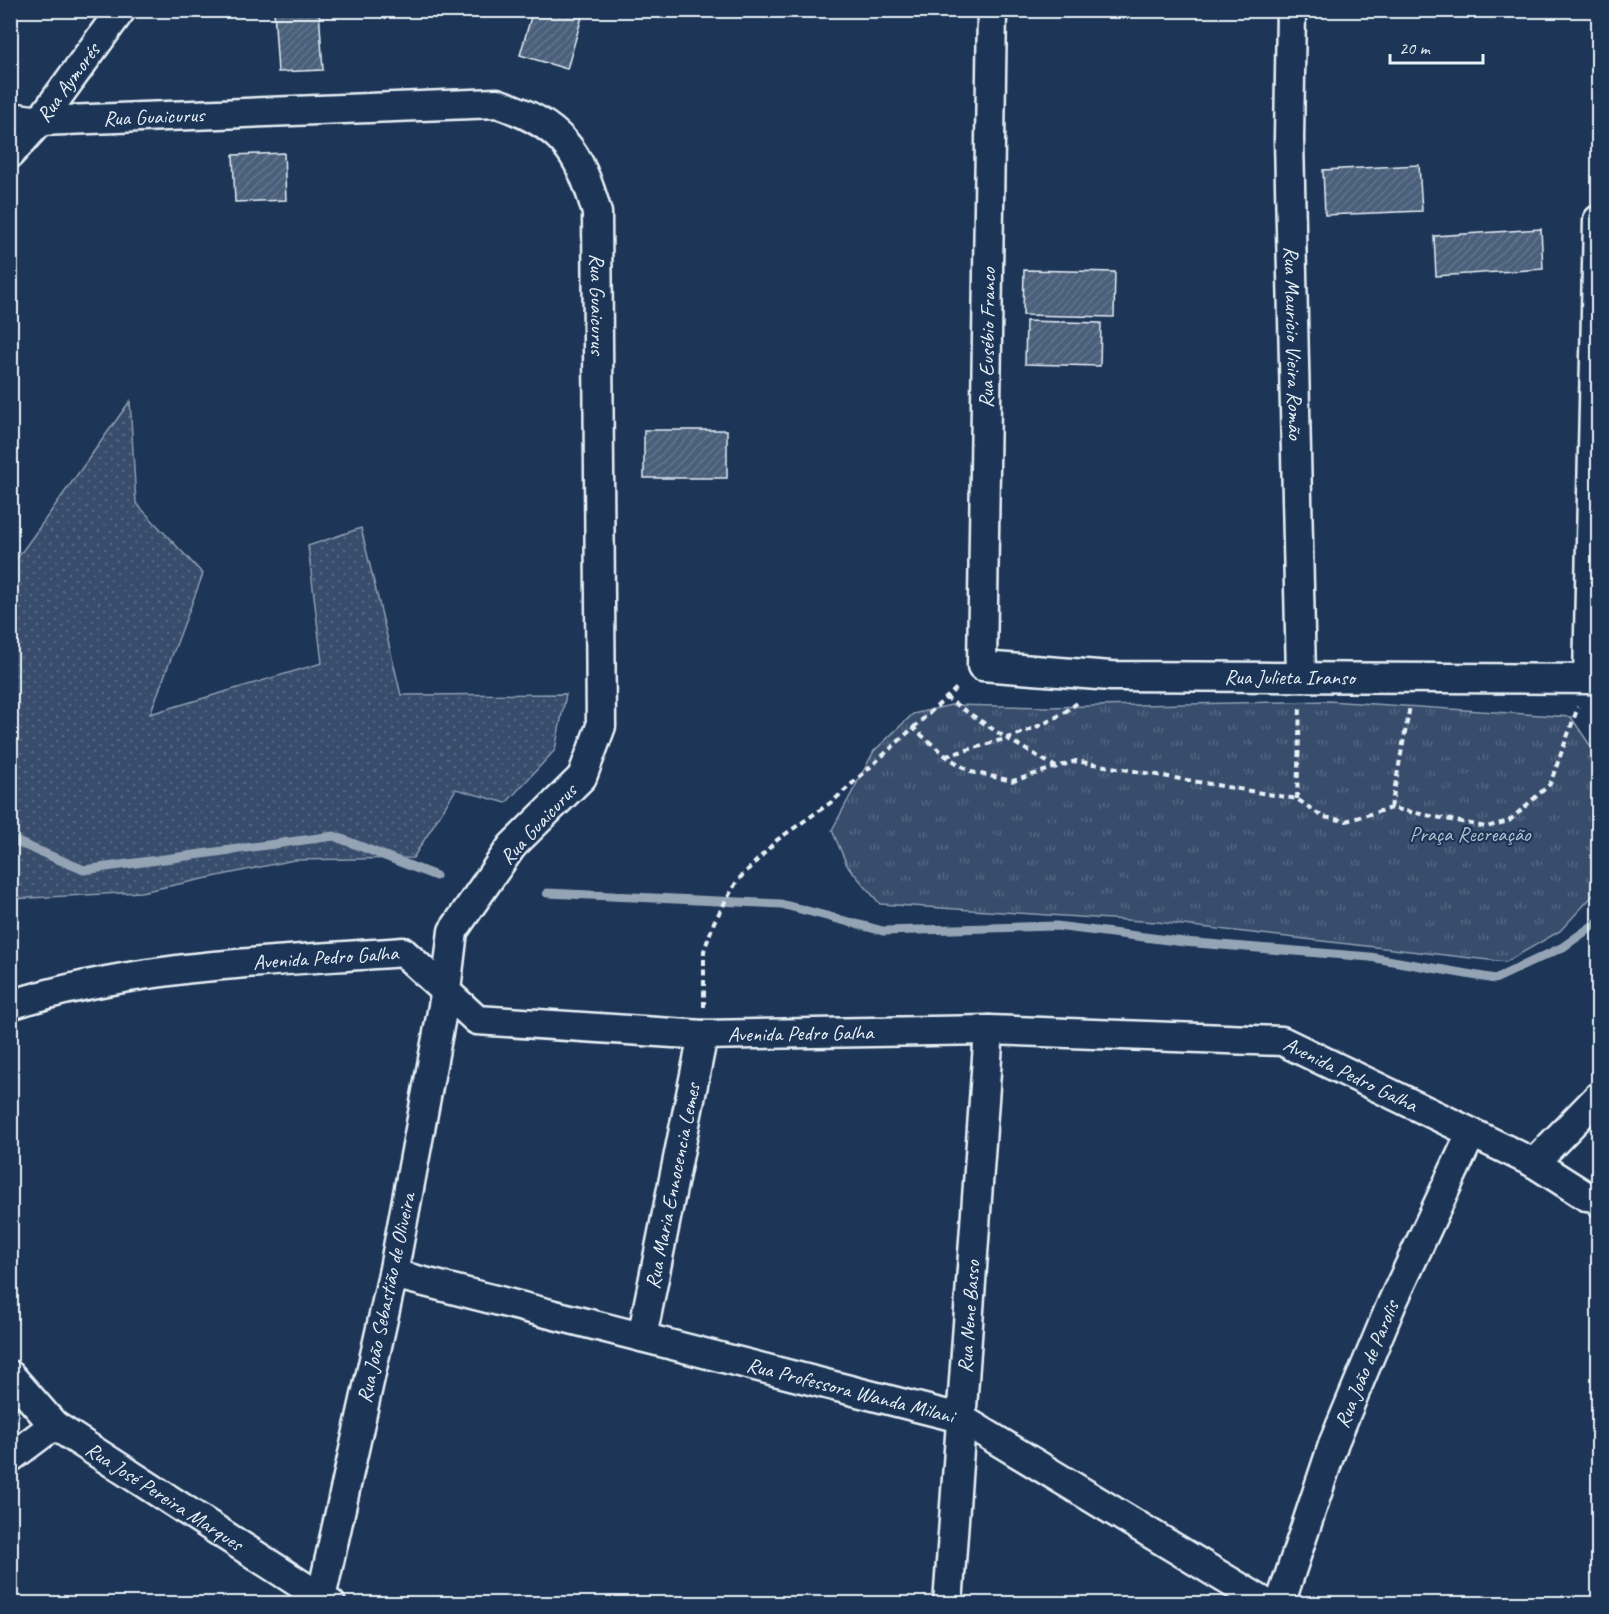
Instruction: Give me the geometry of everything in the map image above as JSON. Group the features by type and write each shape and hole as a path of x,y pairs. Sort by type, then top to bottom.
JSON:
{"street":[{"name":"Rua Aymorés","path":"10,154 40,120 122,10"},
{"name":"Rua Eusébio Franco","path":"982,666 992,10"},
{"name":"Rua Maurício Vieira Romão","path":"1291,10 1289,151 1301,676"},
{"name":"Rua Guaicurus","path":"10,117 40,120 497,104 531,115 552,130 573,151 587,180 597,213 600,726 582,777 512,846 453,931 446,990"},
{"path":"1593,679 1599,220"},
{"name":"Rua Julieta Iranso","path":"982,666 1111,676 1593,679"},
{"name":"Avenida Pedro Galha","path":"10,1005 55,991 162,970 403,952 477,1020 703,1035 989,1030 1282,1041 1534,1163 1594,1202"},
{"name":"Rua João Sebastião de Oliveira","path":"323,1602 393,1274 446,990"},
{"name":"Rua Nene Basso","path":"948,1604 989,1030"},
{"name":"Rua Maria Ennocencia Lemes","path":"642,1336 703,1035"},
{"path":"1534,1163 1599,1097"},
{"name":"Rua João de Parolis","path":"1280,1604 1334,1442 1392,1303 1471,1134"},
{"name":"Rua Professora Wanda Milani","path":"393,1274 960,1418 1267,1604"},
{"name":"Rua José Pereira Marques","path":"10,1376 54,1425 323,1602"},
{"path":"10,1458 54,1425"}],"path":[{"path":"703,1035 704,951 714,922 736,881 777,840 833,801 945,697 982,666"},
{"path":"946,756 1005,738 1066,712 1111,676"},
{"path":"1297,799 1301,676"},
{"path":"1391,808 1416,677"},
{"path":"912,727 946,756 971,772 1013,781 1076,761 1297,799 1323,817 1346,821 1391,808 1486,827 1509,820 1550,784 1593,679"},
{"path":"945,697 1005,738 1056,767"}],"green space":[{"path":"130,401 136,503 203,574 150,714 322,663 308,546 361,528 401,695 566,694 555,750 506,803 456,789 413,858 294,860 141,892 11,899 11,567"},
{"name":"Praça Recreação","path":"1328,701 1571,717 1598,757 1598,890 1560,931 1506,962 1157,922 880,904 847,865 832,830 874,751 913,714 951,705 1047,707"}],"building":[{"path":"274,10 319,10 323,70 278,72"},
{"path":"533,10 584,10 567,69 520,55"},
{"path":"284,153 286,200 235,202 233,155"},
{"path":"1419,165 1422,211 1325,215 1323,170"},
{"path":"1541,229 1543,269 1436,276 1434,236"},
{"path":"1024,270 1115,272 1114,317 1023,315"},
{"path":"1026,321 1101,323 1100,366 1025,364"},
{"path":"644,430 727,430 727,478 644,478"}],"waterway":[{"path":"10,839 84,870 334,836 436,876"},
{"path":"547,893 781,904 883,931 1056,926 1184,942 1370,957 1495,979 1563,947 1598,922"}]}
